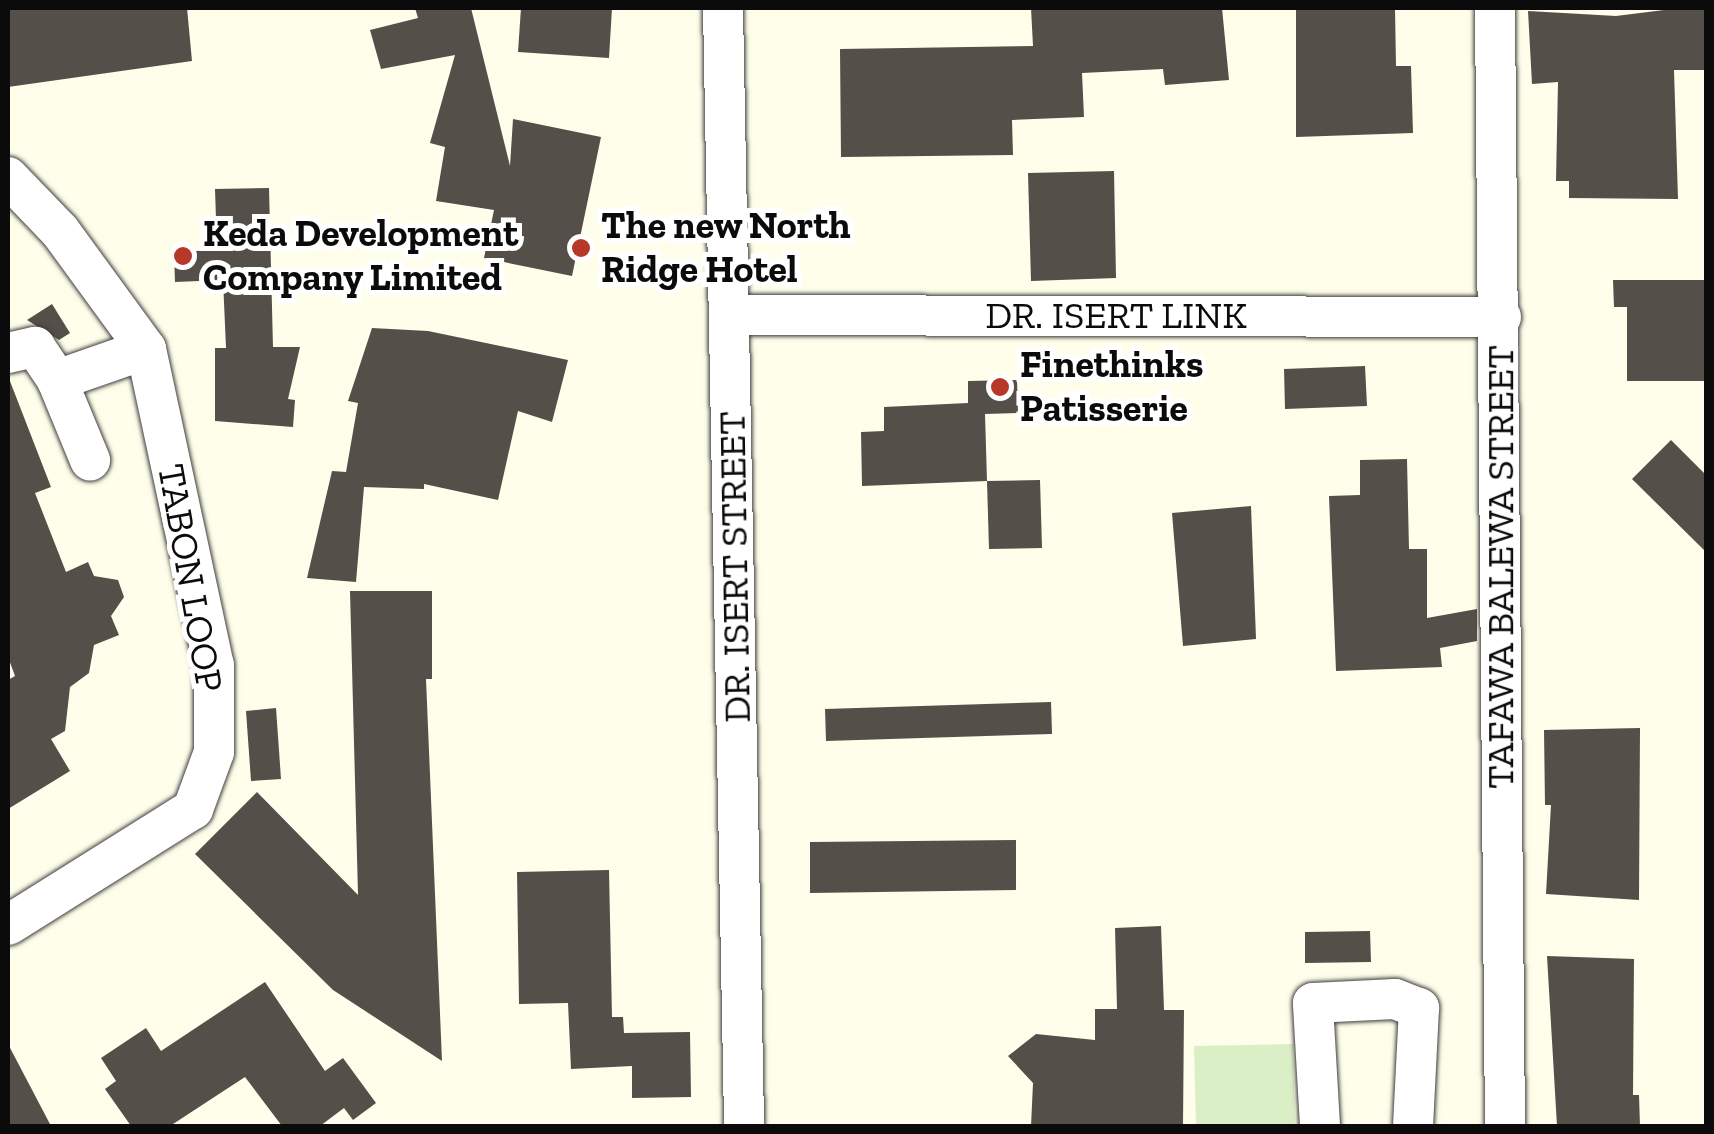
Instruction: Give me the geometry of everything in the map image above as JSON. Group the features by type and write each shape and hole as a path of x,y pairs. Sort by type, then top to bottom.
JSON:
{"street":[{"name":"DR. ISERT STREET","path":"723,8 732,315 744,1126"},
{"name":"TAFAWA BALEWA STREET","path":"1494,8 1501,317 1505,1126"},
{"name":"TABON LOOP","path":"8,177 60,231 146,349 214,664 214,752 193,809 8,926"},
{"name":"DR. ISERT LINK","path":"732,315 1501,317"},
{"path":"8,353 35,348 57,380 90,460"},
{"path":"57,380 146,349"},
{"path":"1320,1126 1313,1003 1395,999 1419,1008 1412,1126"}],"green space":[{"path":"1293,1044 1295,1126 1196,1126 1194,1046"}],"building":[{"path":"8,8 187,8 192,61 8,87"},
{"path":"415,8 471,8 510,166 513,119 601,137 572,276 484,258 494,210 436,201 445,147 430,143 455,55 381,69 370,30 418,18"},
{"path":"521,8 612,8 609,58 518,52"},
{"path":"1031,8 1222,8 1229,80 1165,85 1163,69 1082,73 1084,117 1012,120 1013,155 841,157 840,49 1033,46"},
{"path":"1296,8 1395,8 1396,66 1411,66 1413,133 1296,137"},
{"path":"1706,8 1706,70 1674,70 1678,199 1569,198 1569,181 1556,181 1558,82 1532,84 1528,11 1616,16"},
{"path":"1114,171 1116,278 1031,281 1028,173"},
{"path":"269,188 273,347 300,347 288,399 295,400 293,427 215,421 215,348 226,348 223,280 175,282 174,252 217,250 215,189"},
{"path":"1613,280 1706,280 1706,381 1627,381 1627,307 1614,307"},
{"path":"52,304 70,333 59,340 27,320"},
{"path":"372,328 428,331 568,360 552,422 518,411 498,500 424,484 424,489 364,487 356,582 307,578 332,471 346,472 358,403 348,401"},
{"path":"1365,366 1367,406 1285,409 1284,369"},
{"path":"8,376 51,487 35,493 66,572 88,562 94,576 118,580 124,597 111,616 119,635 94,645 89,673 70,687 65,731 51,739 70,771 8,809 8,680 15,676 8,657"},
{"path":"1017,380 1018,413 985,414 987,481 862,486 861,432 884,431 884,407 968,403 968,381"},
{"path":"1671,440 1706,475 1706,552 1632,479"},
{"path":"1407,459 1409,549 1427,549 1427,618 1477,609 1477,641 1440,648 1442,667 1336,671 1329,496 1360,495 1360,460"},
{"path":"1040,480 1042,548 989,549 987,481"},
{"path":"1251,506 1256,639 1183,646 1172,513"},
{"path":"350,591 432,591 432,679 426,679 442,1061 333,990 195,854 257,792 358,895"},
{"path":"1051,702 1052,734 826,741 825,709"},
{"path":"276,708 281,779 251,781 246,711"},
{"path":"1640,728 1639,900 1546,894 1551,805 1545,805 1544,730"},
{"path":"1016,840 1016,890 810,893 810,842"},
{"path":"609,870 612,1017 623,1017 624,1033 690,1032 691,1097 632,1098 632,1066 571,1069 568,1003 519,1004 517,872"},
{"path":"1161,926 1164,1010 1184,1010 1183,1126 1031,1126 1033,1083 1008,1056 1036,1034 1095,1040 1095,1009 1117,1009 1115,928"},
{"path":"1370,931 1371,962 1305,963 1305,932"},
{"path":"1547,956 1634,959 1633,1095 1639,1095 1640,1126 1557,1126"},
{"path":"265,982 325,1071 343,1058 376,1103 353,1120 344,1108 320,1126 282,1126 245,1077 170,1126 131,1126 105,1089 116,1081 101,1058 146,1028 161,1051"},
{"path":"8,1044 51,1126 8,1126"}],"place":[{"name":"The new North Ridge Hotel","path":"581,248"},
{"name":"Keda Development Company Limited","path":"183,256"},
{"name":"Finethinks Patisserie","path":"1000,387"}]}
